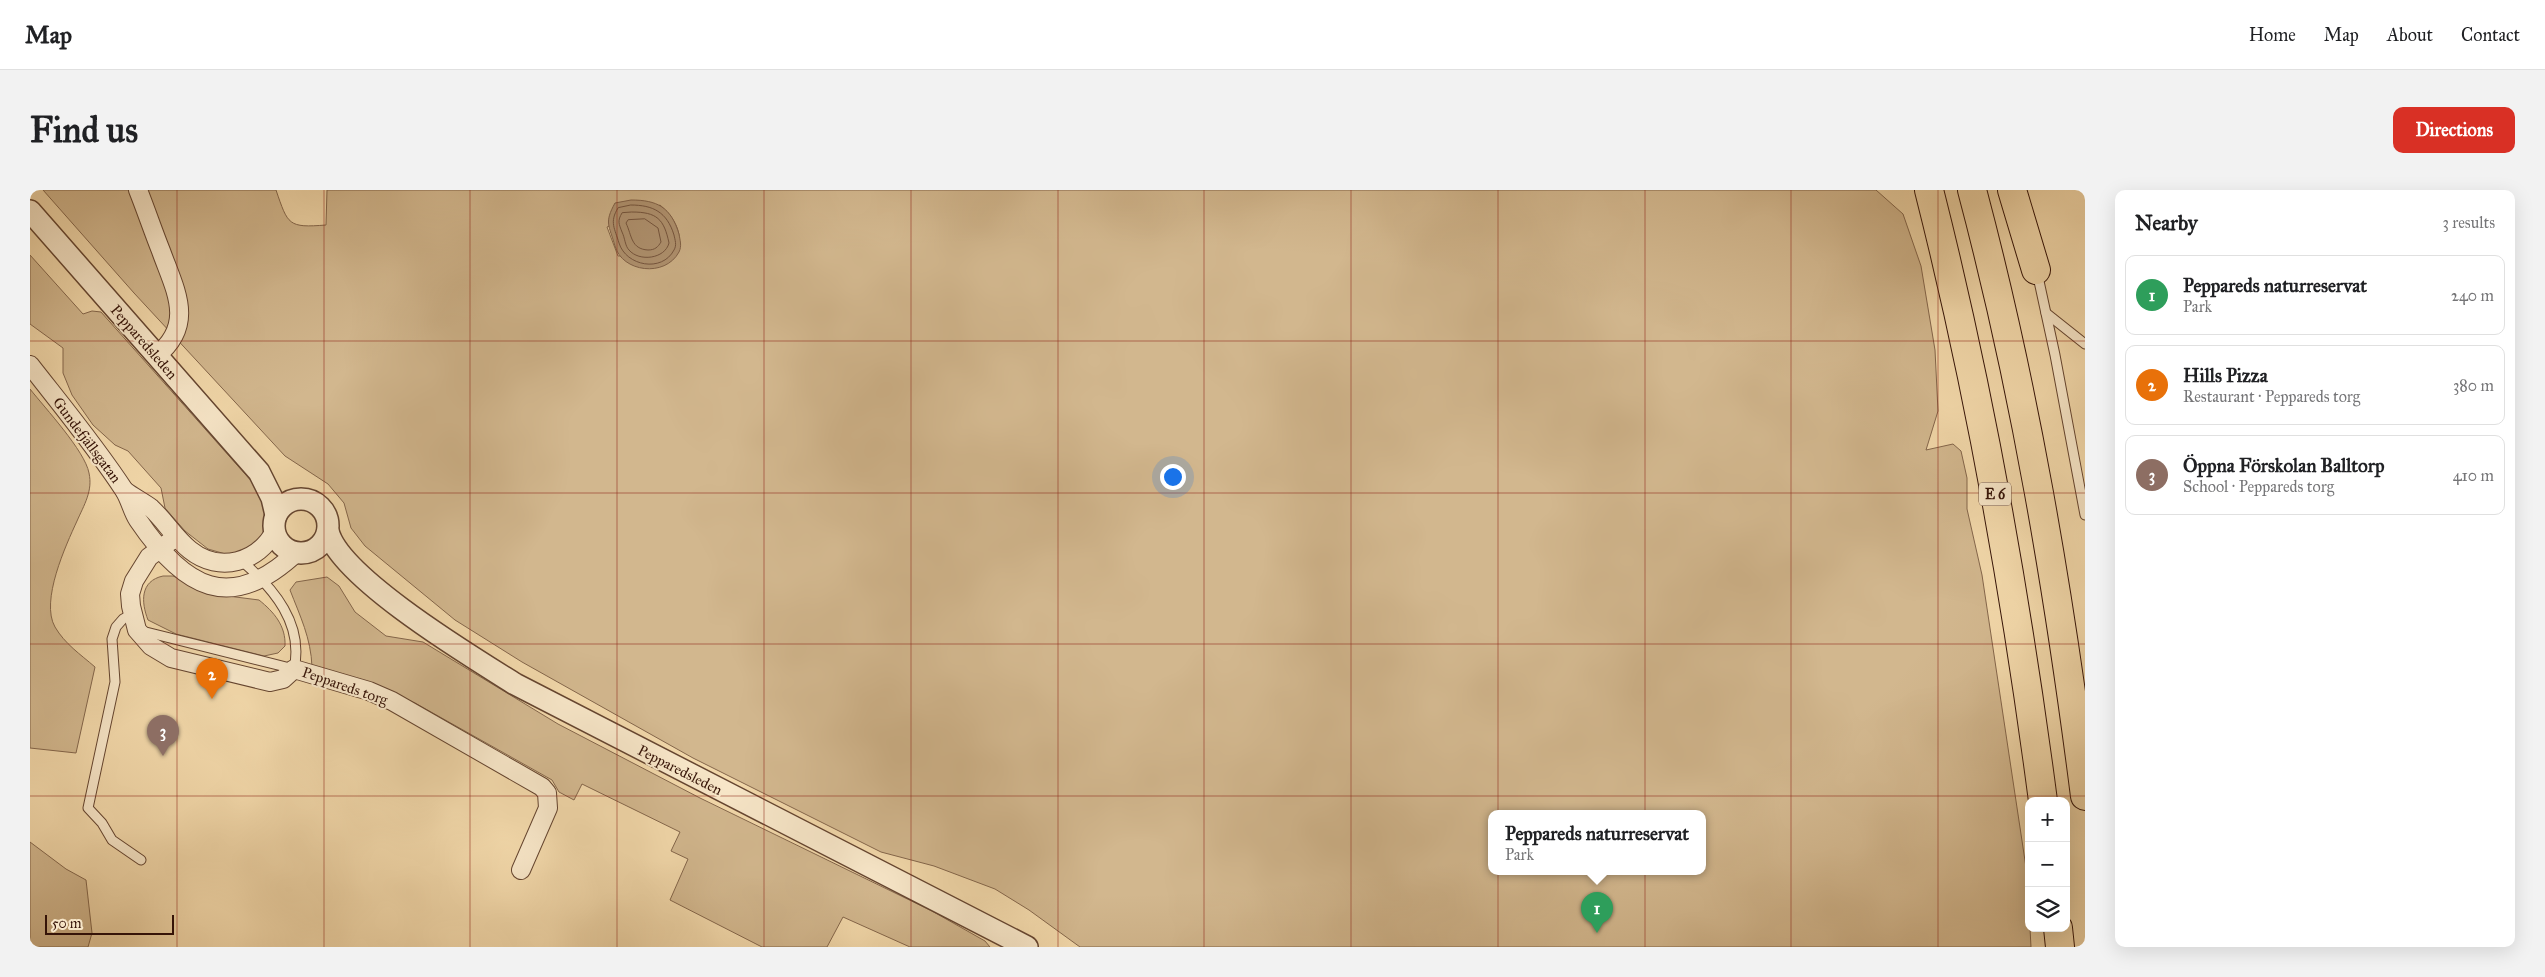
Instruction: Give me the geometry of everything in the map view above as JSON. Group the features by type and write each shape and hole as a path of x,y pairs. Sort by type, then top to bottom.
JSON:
{"highway":[{"name":"E 6","path":"1929,190 1992,472 2029,696 2042,797"},
{"path":"1972,190 1986,244 2035,465 2072,690 2085,796"},
{"path":"2012,190 2036,270"},
{"path":"2058,932 2060,947"}],"street":[{"path":"138,190 177,289 179,320 172,341 156,356"},
{"name":"Pepparedsleden","path":"30,211 259,472 272,498 275,523"},
{"name":"Gundefjällsgatan","path":"30,365 125,491 137,518 160,549 180,571 198,582 214,588 230,588 274,573 301,552"},
{"name":"Pepparedsleden","path":"259,472 309,500"},
{"name":"Gundefjällsgatan","path":"125,491 151,508 176,537 202,557 228,563 242,560"},
{"path":"242,560 262,548 284,504 292,500 309,500 317,504 326,514 328,531 320,545 301,552 282,545 275,523"},
{"name":"Pepparedsleden","path":"328,531 332,543 349,566 434,631 515,684 1027,947"},
{"path":"135,622 130,594 134,581 149,557 176,537"},
{"name":"Pepparedsleden","path":"301,552 349,566"},
{"name":"Peppareds torg","path":"135,622 151,646 171,658 270,682 283,679 294,669 392,701 542,786 547,794 548,808 521,870"}],"lane":[{"path":"2036,270 2085,515"},
{"path":"2046,313 2085,344"},
{"path":"242,560 272,588 294,628 297,642 294,669"},
{"path":"135,622 123,619 116,627 112,640 114,682 88,808 102,823 112,840 141,860"}],"shaded area":[{"path":"43,190 276,190 284,211 291,222 304,226 313,226 326,225 327,190 1876,190 1903,214 1921,266 1935,350 1938,411 1926,450 1953,444 1961,451 1967,478 1967,509 1982,575 2025,861 2025,932 2030,932 2031,947 1080,947 1029,910 995,889 934,866 881,852 693,758 522,662 455,620 365,546 351,528 344,503 328,484 285,456 134,293","holes":["660,205 674,221 679,239 678,253 618,256 607,227"]},
{"path":"30,255 83,314 92,311 101,312 262,493 266,506 267,524 264,535 252,548 229,555 208,549 185,531 165,508 161,488 128,451 115,445 93,425 72,395 63,373 63,348 30,324"},
{"path":"30,389 73,442 86,464 90,480 87,498 56,573 51,603 51,616 55,627 63,639 95,667 76,753 30,748"},
{"path":"163,576 173,576 212,594 259,600 270,609 278,620 285,639 285,646 278,653 264,656 176,634 148,620 144,606 146,587 150,582"},
{"path":"327,577 339,586 355,612 386,636 423,642 558,724 700,798 932,911 985,941 990,947 910,947 843,917 827,947 762,947 670,900 688,859 671,851 680,832 582,784 574,800 559,792 552,780 415,703 370,683 312,667 307,637 290,590 296,582"},
{"path":"30,842 66,869 86,880 92,933 88,947 30,947"}],"water":[{"path":"640,200 662,207 672,217 676,225 681,245 680,250 673,260 664,266 644,268 635,266 626,262 619,255 609,228 610,215 615,203"}],"place":[{"name":"Hills Pizza","path":"212,699"},
{"name":"Öppna Förskolan Balltorp","path":"163,756"},
{"name":"Peppareds naturreservat","path":"1597,933"}]}
